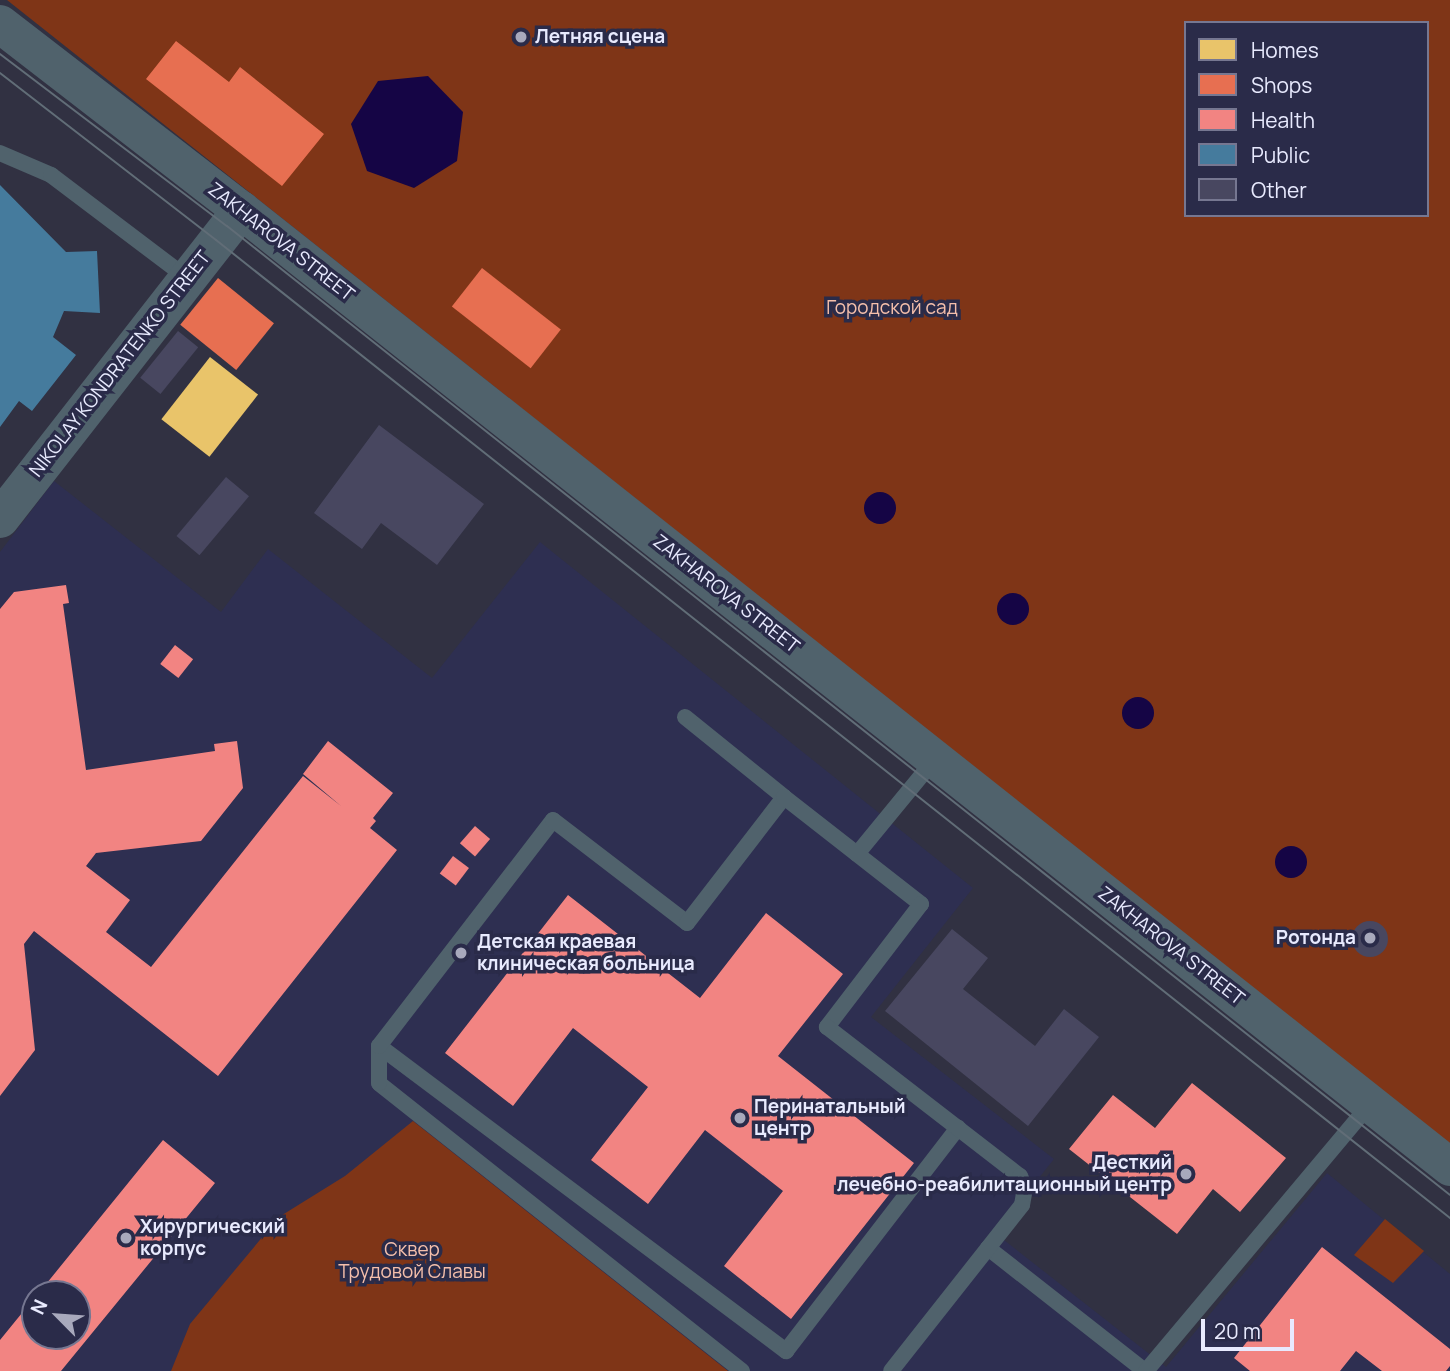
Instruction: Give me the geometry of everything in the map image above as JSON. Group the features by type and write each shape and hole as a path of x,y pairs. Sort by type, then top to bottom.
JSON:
{"street":[{"name":"ZAKHAROVA STREET","path":"0,24 241,210 1450,1167"},
{"name":"NIKOLAY KONDRATENKO STREET","path":"9,519 186,277 241,210"}],"lane":[{"path":"0,153 51,175 186,277"},
{"path":"685,717 921,904 827,1027 1020,1176 1025,1188 1022,1205 891,1371"},
{"path":"857,854 935,759"},
{"path":"743,1371 379,1083 379,1046 553,820 687,923 783,797"},
{"path":"379,1046 786,1351 958,1128"},
{"path":"988,1248 1145,1371 1370,1104"}],"shaded area":[{"path":"428,76 463,112 457,161 414,188 367,171 351,124 378,81"},
{"name":"Детская краевая клиническая больница","path":"54,481 221,612 268,549 432,678 540,542 973,888 871,1017 1054,1159 995,1233 1166,1367 1327,1173 1450,1274 1450,1371 0,1371 0,552"},
{"path":"880,492 891,497 896,508 891,519 880,524 869,519 864,508 869,497"},
{"path":"1013,593 1024,598 1029,609 1024,620 1013,625 1002,620 997,609 1002,598"},
{"path":"1138,697 1149,702 1154,713 1149,724 1138,729 1127,724 1122,713 1127,702"},
{"path":"1291,846 1302,851 1307,862 1302,873 1291,878 1280,873 1275,862 1280,851"}],"green space":[{"name":"Городской сад","path":"7,0 1450,0 1450,1145"},
{"name":"Сквер Трудовой Славы","path":"413,1121 728,1371 171,1371 190,1324 279,1217 345,1176"},
{"path":"1385,1219 1424,1251 1393,1283 1354,1255"}],"building: Homes":[{"path":"210,357 258,395 209,457 161,419"}],"building: Shops":[{"path":"176,41 229,82 240,67 324,134 282,186 146,79"},
{"path":"482,268 561,330 531,368 452,307"},
{"path":"218,278 274,323 236,370 180,325"}],"building: Health":[{"path":"66,585 69,603 63,604 86,770 215,751 214,744 237,741 243,788 201,841 96,853 86,866 130,900 106,932 151,967 303,776 341,806 303,774 328,741 393,793 373,818 376,821 370,828 397,850 218,1076 34,931 24,944 35,1050 0,1096 0,609 14,592"},
{"path":"175,645 193,659 178,678 160,664"},
{"path":"475,826 490,839 475,856 460,843"},
{"path":"453,856 469,868 456,886 440,874"},
{"name":"Перинатальный центр","path":"568,895 700,998 766,913 843,974 778,1056 914,1163 791,1319 724,1266 783,1191 705,1130 648,1204 591,1160 648,1087 573,1028 513,1106 445,1053"},
{"name":"Десткий лечебно-реабилитационный центр","path":"1192,1083 1286,1158 1240,1212 1213,1189 1177,1234 1069,1149 1113,1095 1155,1128"},
{"name":"Хирургический корпус","path":"163,1140 215,1183 91,1334 91,1280 49,1280"},
{"path":"1322,1247 1450,1349 1450,1366 1446,1371 1382,1371 1356,1351 1340,1371 1250,1371 1234,1358"},
{"name":"Хирургический корпус","path":"21,1314 21,1350 78,1350 61,1371 0,1371 0,1340"}],"building: Public":[{"path":"0,185 66,252 97,251 100,313 64,311 53,337 76,355 32,411 19,401 0,427"}],"building: Other":[{"path":"178,331 198,347 160,394 140,378"},
{"path":"379,425 484,504 437,565 381,523 362,549 314,513"},
{"path":"226,477 249,496 199,555 177,536"},
{"name":"Ротонда","path":"1370,921 1383,926 1388,939 1383,952 1370,957 1357,952 1352,939 1357,926"},
{"path":"952,929 988,958 963,989 1035,1046 1064,1009 1099,1037 1028,1126 885,1011"}],"tram line":[{"path":"0,54 227,226 1450,1195"},
{"path":"0,73 216,240 1450,1218"}],"place":[{"name":"Летняя сцена","path":"521,37"},
{"name":"Ротонда","path":"1370,938"},
{"name":"Детская краевая клиническая больница","path":"461,953"},
{"name":"Перинатальный центр","path":"740,1118"},
{"name":"Десткий лечебно-реабилитационный центр","path":"1186,1174"},
{"name":"Хирургический корпус","path":"126,1238"}]}
